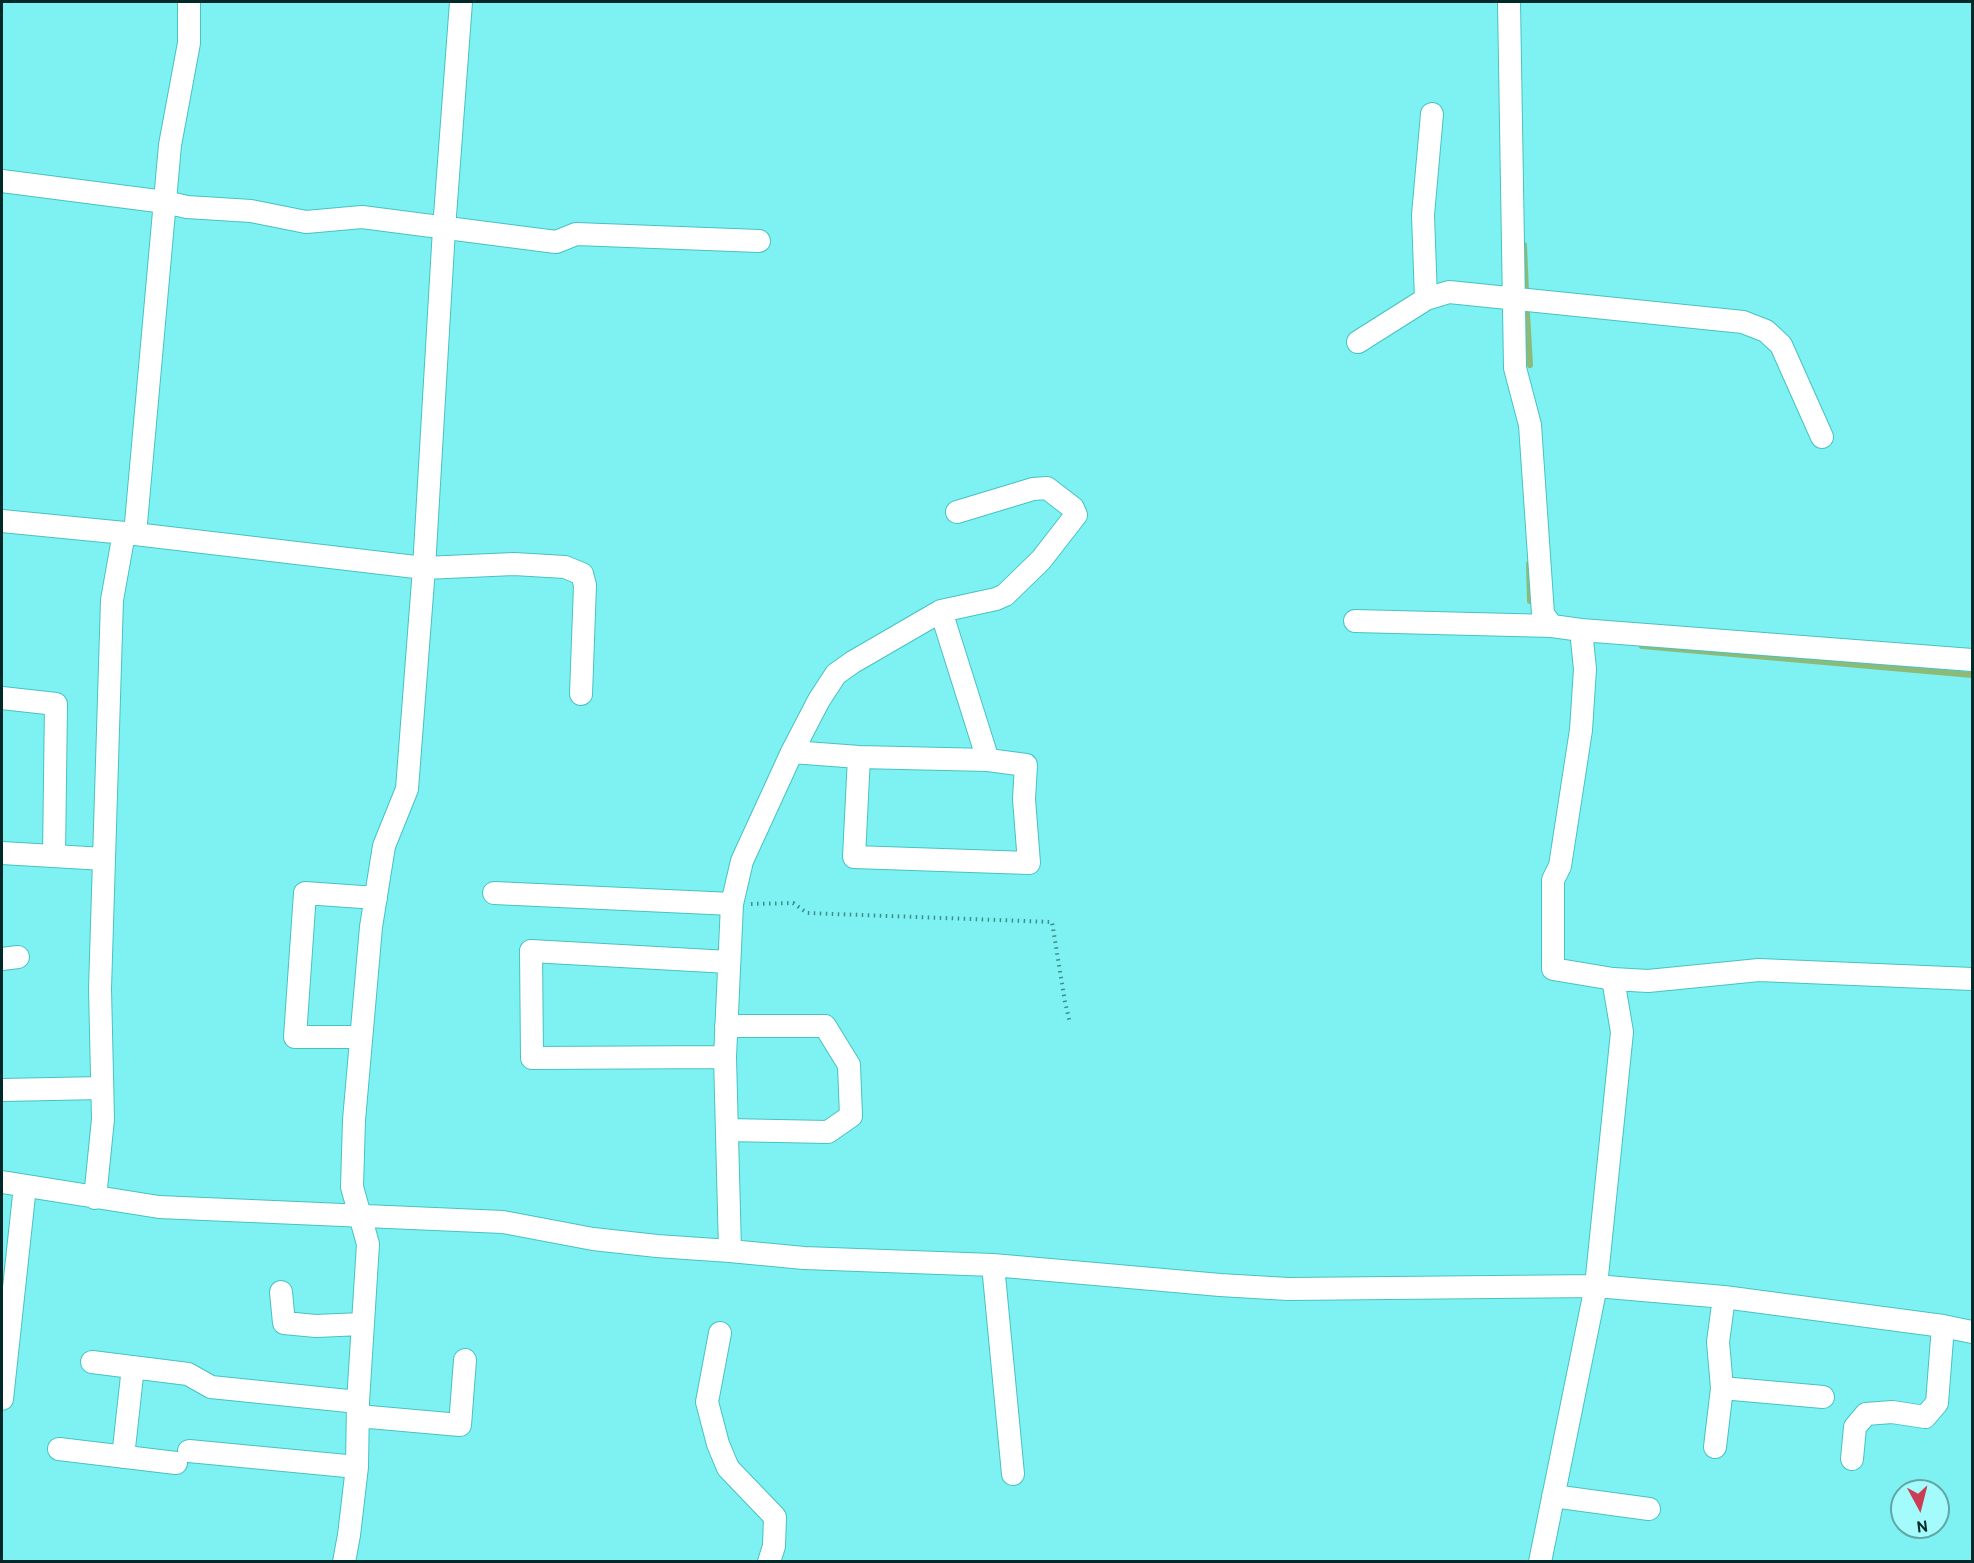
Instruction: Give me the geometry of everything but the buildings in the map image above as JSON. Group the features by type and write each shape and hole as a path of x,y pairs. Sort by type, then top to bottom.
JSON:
{"street":[{"path":"94,1198 103,1119 100,989 112,600 129,533 170,145 189,43 189,2"},
{"path":"344,1562 357,1467 358,1409 368,1244 352,1187 354,1120 376,898 384,846 407,789 424,568 444,229 461,2"},
{"path":"1509,2 1515,368 1530,425 1543,614 1552,626"},
{"path":"1426,299 1424,215 1432,114"},
{"path":"2,181 165,202 187,207 251,212 306,222 362,217 556,242 576,234 759,241"},
{"path":"1358,342 1426,299 1449,292 1743,322 1766,331 1781,345 1822,437"},
{"path":"730,1251 725,1057 732,904 742,861 792,752 819,700 836,674 941,611 1005,595 1041,560 1076,515 1073,508 1047,488 1034,489 957,512"},
{"path":"2,521 129,533 424,568 514,564 565,567 582,574 585,585 581,694"},
{"path":"941,611 988,760"},
{"path":"1356,621 1552,626 1972,660"},
{"path":"1581,630 1585,669 1581,730 1560,866 1553,880 1553,969 1613,979 1648,981 1760,970 1972,980"},
{"path":"2,698 56,704 54,856"},
{"path":"792,752 859,757 988,760 1026,765 1024,799 1029,863 854,857 859,757"},
{"path":"2,854 104,859"},
{"path":"361,1037 295,1037 305,893 376,898"},
{"path":"494,893 732,904"},
{"path":"725,1057 532,1058 531,951 729,962"},
{"path":"1540,1562 1596,1286 1622,1032 1613,979"},
{"path":"726,1026 825,1026 849,1065 851,1116 828,1132 727,1130"},
{"path":"2,1090 102,1089"},
{"path":"2,1182 159,1207 503,1222 593,1239 804,1258 993,1265 1288,1289 1596,1286 1724,1297 1943,1326 1972,1332"},
{"path":"2,1399 25,1186"},
{"path":"993,1265 1013,1474"},
{"path":"281,1292 284,1323 316,1326 363,1324"},
{"path":"1715,1447 1722,1388 1718,1342 1724,1297"},
{"path":"1852,1459 1855,1427 1866,1414 1892,1412 1925,1418 1937,1403 1943,1326"},
{"path":"720,1333 707,1402 718,1444 728,1468 775,1517 774,1546 769,1562"},
{"path":"92,1362 188,1374 211,1387 460,1425 465,1360"},
{"path":"123,1457 133,1367"},
{"path":"1722,1388 1823,1397"},
{"path":"59,1449 123,1457 182,1457 357,1467"},
{"path":"1554,1496 1649,1509"}],"path":[{"path":"732,904 793,903 807,914 1052,922 1070,1023"}],"waterway":[{"path":"1524,245 1526,292"},
{"path":"1527,313 1530,365"},
{"path":"1529,564 1530,601"},
{"path":"1642,646 1972,675"}]}
